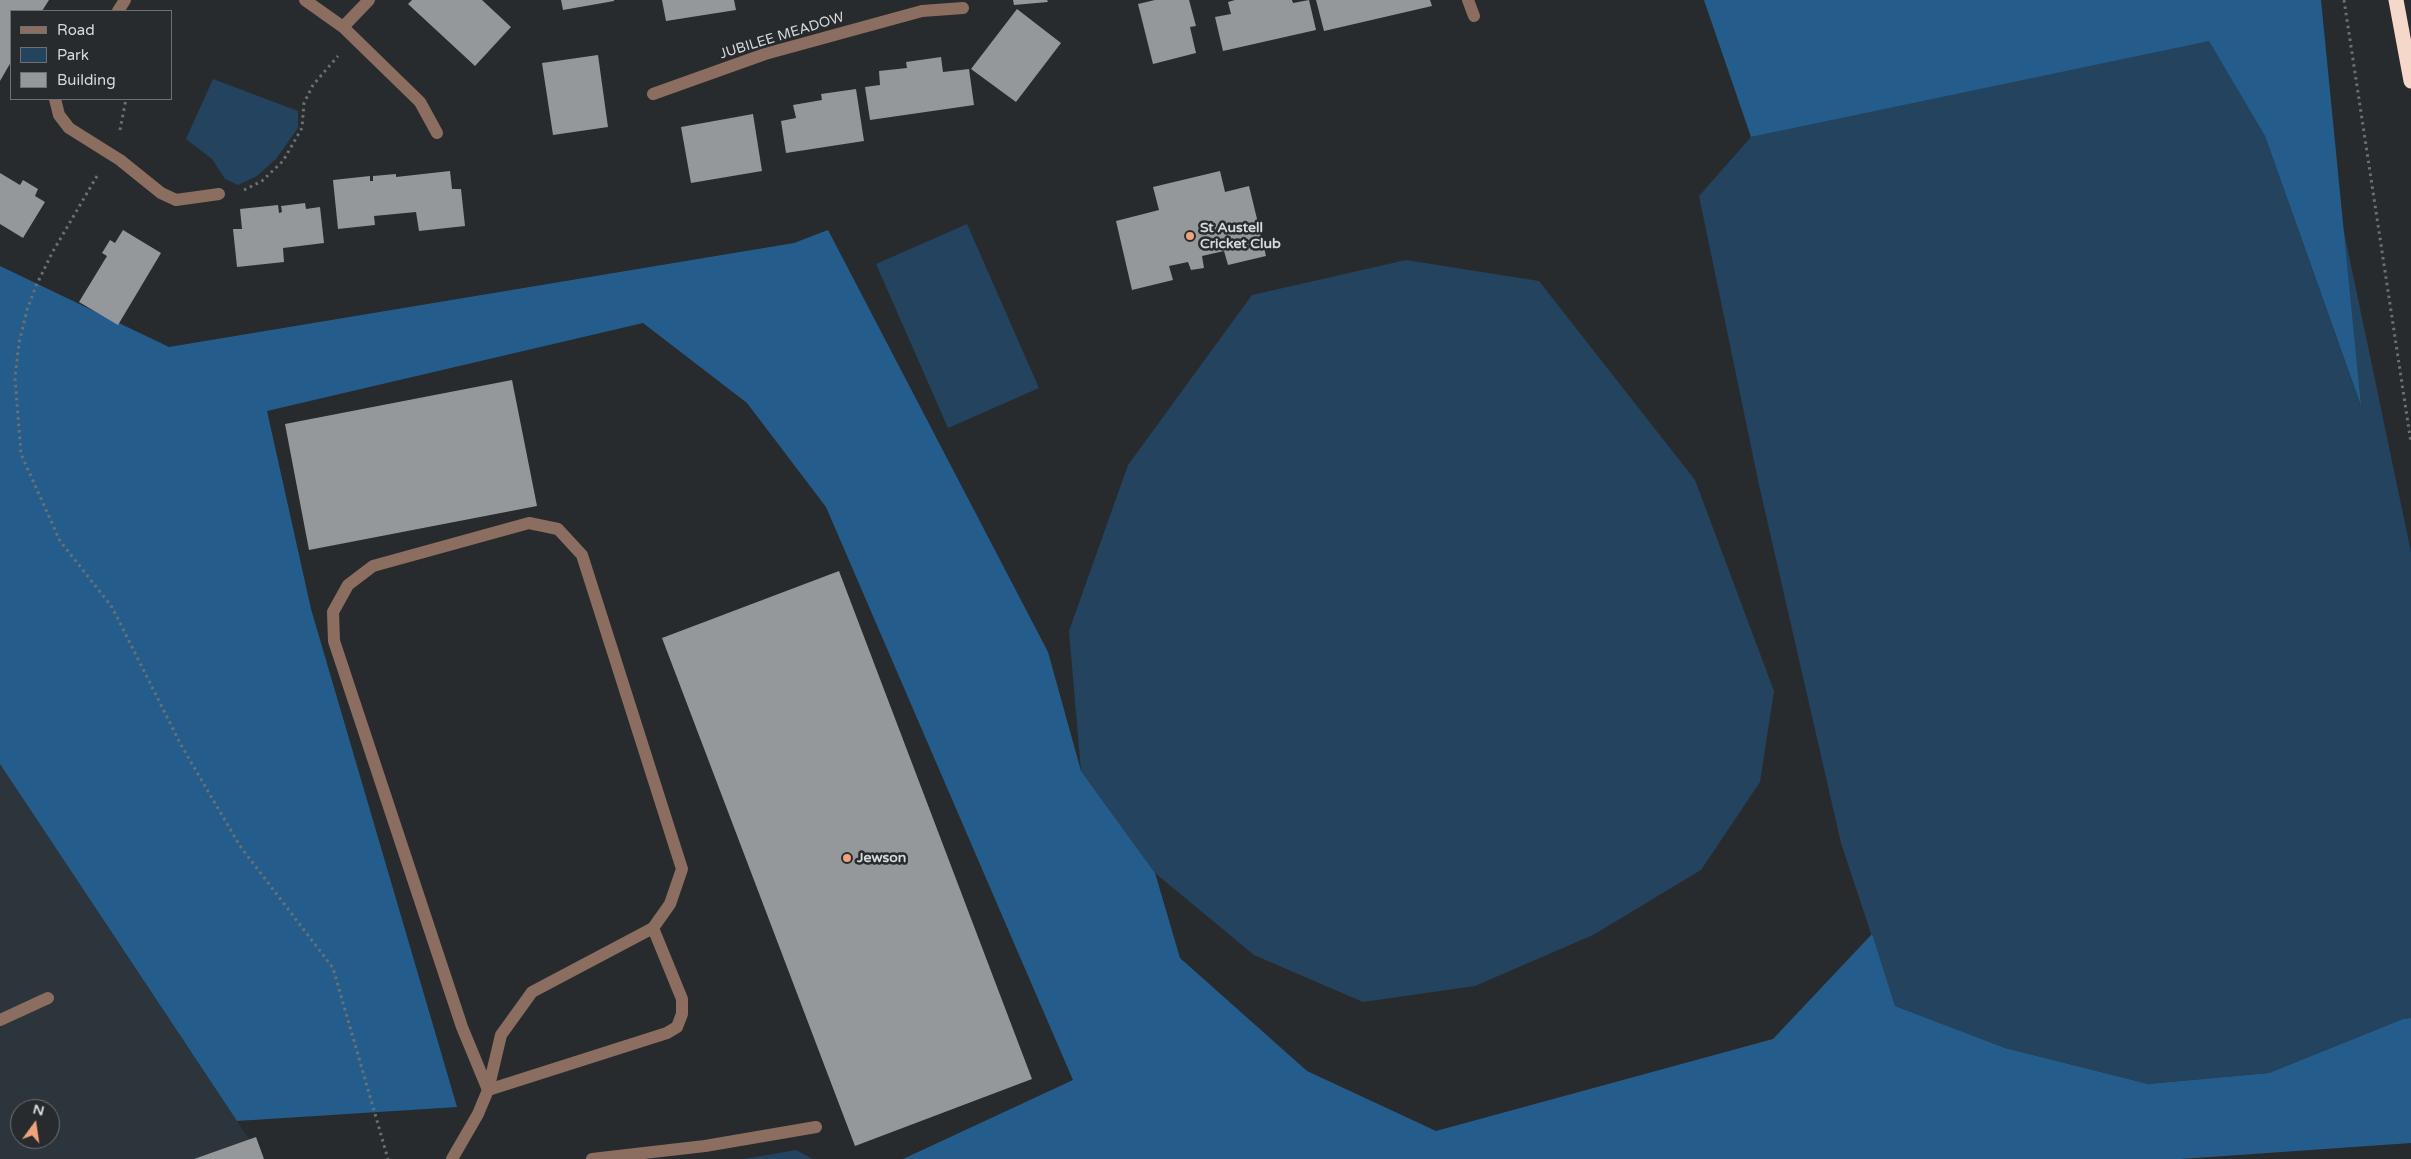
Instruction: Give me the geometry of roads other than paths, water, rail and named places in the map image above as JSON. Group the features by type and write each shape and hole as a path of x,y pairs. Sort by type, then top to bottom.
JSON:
{"highway":[{"path":"2396,0 2411,81"}],"street":[{"path":"305,0 343,27 420,102 437,133"},
{"path":"343,27 370,0"},
{"path":"1468,0 1474,16"},
{"name":"JUBILEE MEADOW","path":"653,94 765,54 921,6 963,8"},
{"path":"55,100 59,115 69,128 110,154 161,193 176,200 219,194"},
{"path":"452,1159 478,1114 488,1090 501,1035 532,992 623,946 653,928 670,904 682,869 582,555 558,529 529,523 373,566 348,586 334,612 334,641 462,1028 488,1090"},
{"path":"488,1090 667,1034 677,1027 682,1014 682,999 653,928"},
{"path":"0,1020 48,998"},
{"path":"592,1159 705,1146 816,1127"}],"place":[{"name":"St Austell Cricket Club","path":"1190,236"},
{"name":"Jewson","path":"847,858"}]}
